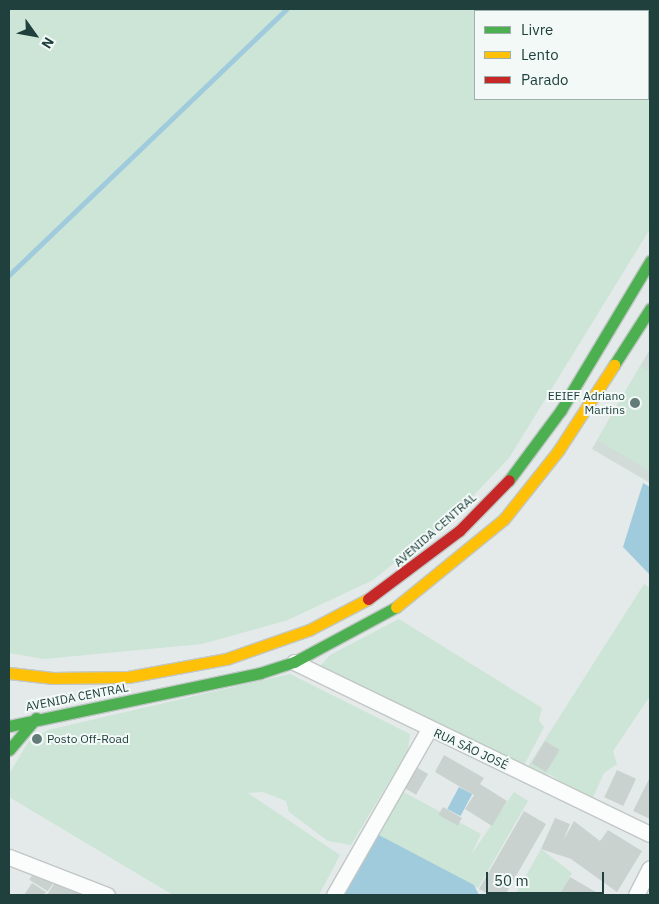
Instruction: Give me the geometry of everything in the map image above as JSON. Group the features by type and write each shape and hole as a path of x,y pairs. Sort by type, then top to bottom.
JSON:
{"main road":[{"name":"AVENIDA CENTRAL","path":"9,673 53,678 128,677 217,661 309,630 384,590 459,530 514,473 561,410 650,261"},
{"name":"AVENIDA CENTRAL","path":"9,726 36,718 202,688 294,662 393,610 504,519 573,429 650,308"},
{"path":"9,750 36,718"}],"street":[{"name":"RUA SÃO JOSÉ","path":"294,662 429,729 650,834"},
{"path":"334,895 429,729"},
{"path":"9,857 102,894"},
{"path":"636,895 650,868"}],"shaded area":[{"name":"EEIEF Adriano Martins","path":"650,349 650,483 592,449"}],"green space":[{"path":"9,9 650,9 650,229 509,458 458,512 373,580 288,620 202,644 44,659 9,653"},
{"name":"EEIEF Adriano Martins","path":"640,366 650,371 650,471 597,440"},
{"path":"644,584 650,588 650,696 613,751 617,764 604,773 591,802 551,775 525,771"},
{"path":"399,619 542,708 539,720 544,727 520,773 318,669 330,655"},
{"path":"290,674 410,734 408,750 351,845 328,841 289,812 286,801 263,792 248,793 340,855 319,895 173,895 9,797 9,774 29,741 48,730"},
{"path":"389,784 481,834 471,855 514,792 528,801 478,888 377,834 344,895 328,895"},
{"path":"541,849 572,873 559,895 515,895"}],"water":[{"path":"643,483 650,487 650,575 623,547"},
{"path":"459,787 472,794 461,816 447,809"},
{"path":"377,834 474,885 479,895 344,895"}],"building":[{"path":"545,741 560,750 546,772 532,763"},
{"path":"444,755 484,778 480,784 507,801 492,826 465,809 474,795 435,772"},
{"path":"416,767 428,774 416,795 404,788"},
{"path":"617,770 636,779 623,806 604,797"},
{"path":"650,777 650,819 633,811"},
{"path":"443,807 462,818 458,826 438,815"},
{"path":"524,811 546,824 505,895 490,895 479,889"},
{"path":"555,818 570,824 563,841 574,821 600,841 608,830 642,851 617,892 571,859 541,849"},
{"path":"34,872 53,884 48,891 29,880"},
{"path":"570,877 601,895 559,895"},
{"path":"57,879 87,895 47,895"},
{"path":"32,883 46,892 43,895 24,895"}],"waterway":[{"path":"9,275 286,9"}],"traffic: fast":[{"path":"509,480 561,410 650,261"},
{"path":"614,365 650,309"},
{"path":"9,726 260,673 294,662 396,607"},
{"path":"9,750 36,718"}],"traffic: slow":[{"path":"396,607 504,519 558,451 614,365"},
{"path":"9,673 53,678 128,677 226,659 309,630 368,599"}],"traffic: jam":[{"path":"368,599 459,531 509,480"}],"place":[{"name":"EEIEF Adriano Martins","path":"635,403"},
{"name":"Posto Off-Road","path":"37,739"}]}
